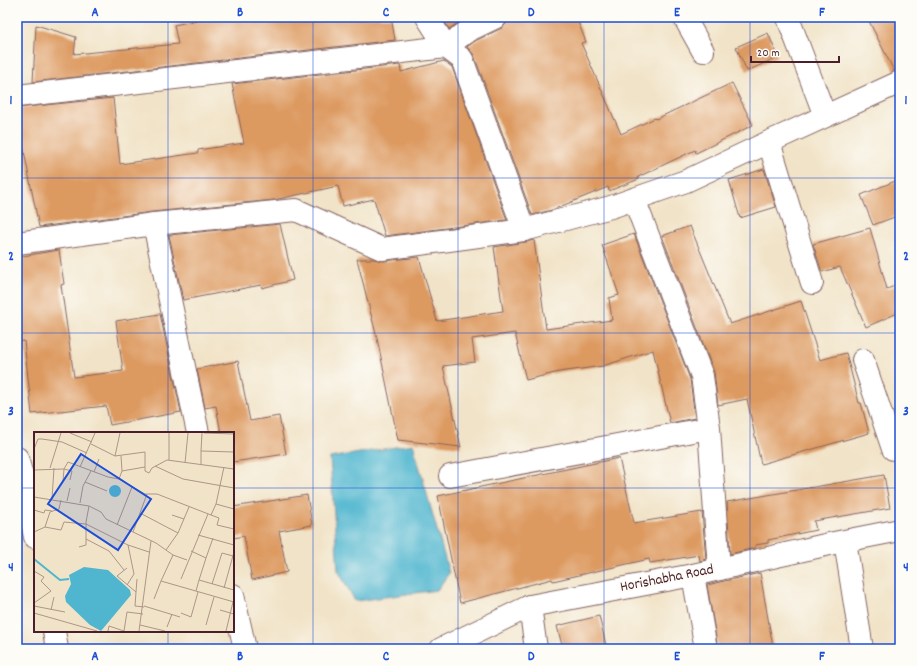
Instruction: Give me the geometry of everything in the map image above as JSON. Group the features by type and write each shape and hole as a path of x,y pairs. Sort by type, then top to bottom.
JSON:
{"street":[{"path":"427,17 446,47 462,59 524,230"},
{"path":"17,96 446,47 469,30 496,17"},
{"path":"684,17 703,50"},
{"path":"789,17 788,18 825,116"},
{"path":"17,243 154,224 296,210 382,249 524,230 611,207 686,181 900,82"},
{"path":"769,142 812,283"},
{"path":"634,199 702,376 710,428 719,569"},
{"path":"154,224 198,432"},
{"path":"864,360 893,449 900,448"},
{"path":"450,476 710,428"},
{"path":"18,466 25,486 34,533"},
{"name":"Horishabha Road","path":"441,649 530,606 693,575 845,540 900,530"},
{"path":"845,540 862,649"},
{"path":"693,575 706,649"},
{"path":"234,600 244,649"},
{"path":"530,606 536,649"},
{"path":"54,632 57,649"}],"water":[{"path":"413,444 449,573 437,590 355,601 338,570 330,458"}],"building":[{"path":"213,17 391,17 395,40 33,82 36,25 76,37 74,54 178,44 174,25"},
{"path":"442,17 467,17 449,29"},
{"path":"508,17 576,17 586,42 581,43 621,134 732,83 753,125 696,153 695,150 638,177 639,179 609,191 608,187 552,210 532,215 474,55 467,47 475,41 502,28 506,24"},
{"path":"867,17 900,17 900,70 894,71"},
{"path":"768,33 778,57 747,71 736,47"},
{"path":"444,61 452,67 507,220 385,236 374,199 343,206 338,186 274,200 152,212 39,227 23,146 17,147 17,108 113,98 120,164 198,153 198,150 244,143 232,84 400,65 401,72"},
{"path":"764,169 776,207 740,218 729,180"},
{"path":"900,179 900,215 873,225 861,195"},
{"path":"280,224 293,280 262,288 261,285 183,300 169,235"},
{"path":"690,226 730,324 801,301 820,360 846,353 859,403 861,403 869,433 761,464 747,399 718,405 714,372 662,236"},
{"path":"870,228 887,289 900,284 900,312 866,327 840,267 822,272 813,244"},
{"path":"634,234 690,379 695,418 670,423 653,350 603,366 559,372 526,380 515,333 472,339 475,362 443,366 461,447 398,440 377,338 357,259 374,259 384,261 419,257 437,321 503,311 494,247 534,240 546,329 612,320 609,298 619,295 602,245"},
{"path":"59,250 64,284 61,285 74,377 123,371 116,321 160,314 181,412 110,425 106,406 32,414 24,341 17,342 17,257"},
{"path":"238,361 250,421 279,416 286,454 234,462 234,432 221,432 216,406 205,408 197,369"},
{"path":"619,458 634,523 702,512 706,559 700,561 699,555 650,563 649,559 553,581 552,579 460,603 438,496"},
{"path":"884,475 890,508 814,521 816,530 768,540 768,543 755,545 755,548 730,554 727,502"},
{"path":"307,495 312,525 279,531 287,572 252,580 244,536 234,538 234,507"},
{"path":"760,573 773,647 759,649 718,649 707,585"},
{"path":"599,616 607,649 563,649 557,626"}]}
